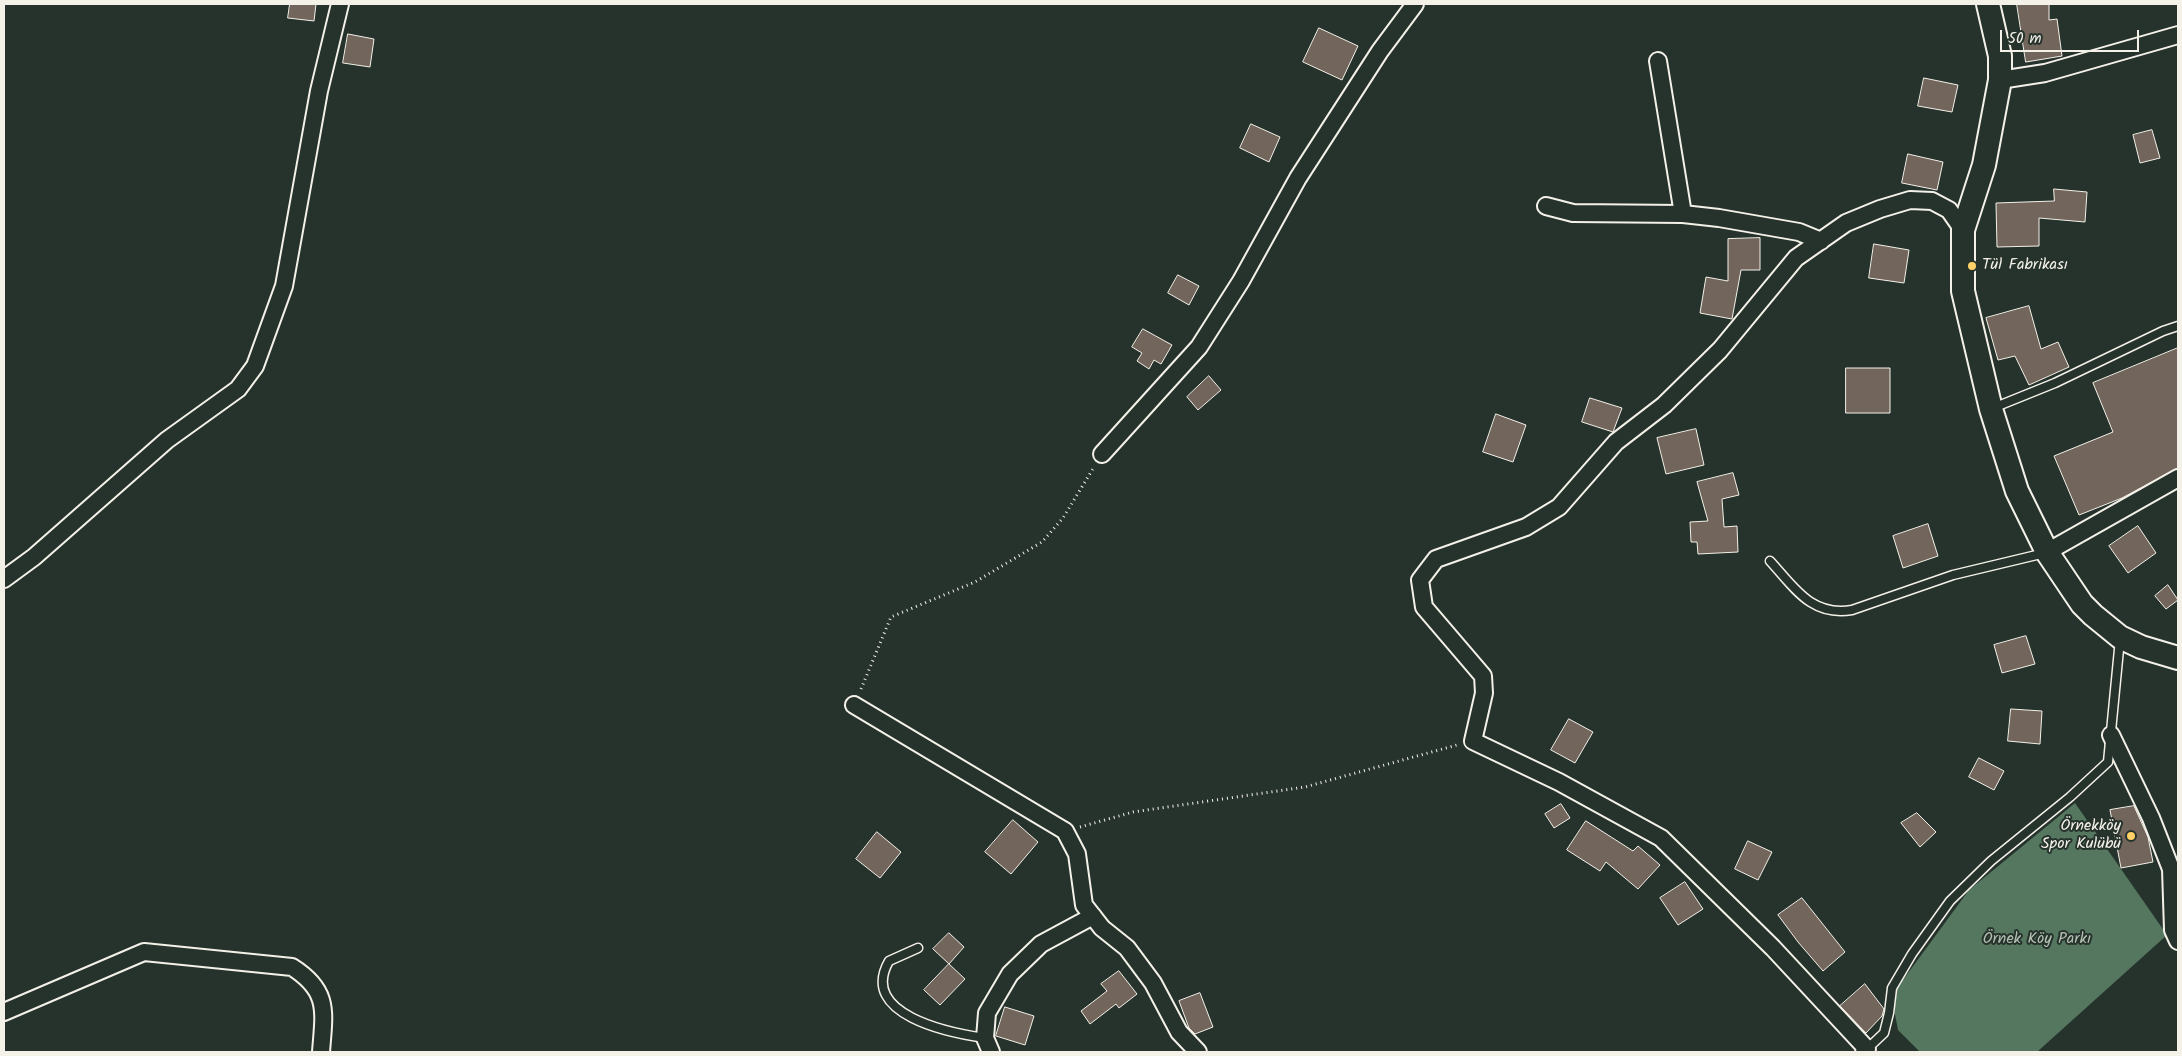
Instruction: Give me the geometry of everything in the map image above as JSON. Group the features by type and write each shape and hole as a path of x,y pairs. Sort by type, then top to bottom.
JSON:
{"main road":[{"path":"1988,4 2000,56 2000,80 1984,164 1963,230 1963,291 1991,408 2017,491 2047,552 2082,604 2120,637 2141,647 2178,658"}],"street":[{"path":"4,579 34,557 167,440 238,389 255,366 284,286 319,91 340,4"},
{"path":"1102,454 1199,347 1242,282 1298,178 1380,51 1415,4"},
{"path":"2000,80 2045,72 2178,35"},
{"path":"1658,61 1683,214"},
{"path":"1865,1051 1773,948 1661,838 1559,782 1473,741 1484,693 1483,676 1424,607 1420,580 1436,559 1489,542 1526,527 1559,507 1616,442 1664,405 1720,350 1796,258 1846,223 1880,209 1910,200 1932,201 1949,210 1963,230"},
{"path":"1546,206 1573,213 1683,214 1719,218 1799,232 1821,241"},
{"path":"2047,552 2178,478"},
{"path":"854,705 1065,831 1077,854 1084,905 1102,928 1126,948 1153,983 1179,1032 1198,1052"},
{"path":"2111,735 2151,818 2171,869 2173,930 2178,941"},
{"path":"988,1045 987,1014 1010,974 1041,944 1093,916"},
{"path":"4,1012 144,952 292,967 307,976 322,996 323,1028 321,1052"}],"lane":[{"path":"1991,408 2055,383 2178,326"},
{"path":"1770,561 1809,603 1835,612 1852,610 1953,575 2047,552"},
{"path":"1865,1051 1884,1033 1892,988 1912,954 1950,901 1991,861 2070,797 2108,762 2120,637"},
{"path":"918,948 889,961 882,980 883,988 888,997 902,1012 917,1021 988,1045"}],"path":[{"path":"854,705 891,617 975,582 1042,542 1063,518 1102,454"},
{"path":"1065,831 1133,812 1306,787 1473,741"}],"green space":[{"name":"Örnek Köy Parkı","path":"2075,803 2167,935 2037,1052 1920,1052 1898,1030 1894,1009 1897,988 1969,890"}],"building":[{"path":"290,4 316,4 314,21 288,18"},
{"path":"2017,4 2049,4 2049,20 2057,19 2062,56 2026,62"},
{"path":"1319,28 1358,46 1342,80 1303,62"},
{"path":"348,34 374,39 370,67 343,63"},
{"path":"1924,78 1958,85 1952,112 1918,106"},
{"path":"1251,124 1280,137 1269,162 1240,148"},
{"path":"2152,130 2160,158 2140,163 2133,135"},
{"path":"1908,154 1943,162 1937,190 1902,183"},
{"path":"2054,189 2087,192 2085,222 2039,218 2039,246 1997,247 1996,203 2054,201"},
{"path":"1760,238 1760,270 1741,270 1732,319 1700,313 1706,277 1728,281 1728,239"},
{"path":"1874,244 1909,250 1904,283 1869,278"},
{"path":"1178,275 1199,286 1189,305 1168,293"},
{"path":"2029,306 2041,349 2058,342 2069,367 2029,385 2015,356 1998,360 1986,318"},
{"path":"1143,329 1172,345 1161,364 1154,360 1149,369 1137,361 1142,353 1132,347"},
{"path":"2178,348 2178,468 2122,498 2079,515 2054,456 2113,432 2093,383"},
{"path":"1846,368 1890,368 1890,413 1846,413"},
{"path":"1209,376 1221,390 1198,410 1187,397"},
{"path":"1590,398 1622,408 1613,432 1582,422"},
{"path":"1496,414 1526,425 1513,462 1483,452"},
{"path":"1696,429 1704,465 1666,474 1657,438"},
{"path":"1733,473 1739,495 1722,499 1724,527 1737,526 1738,552 1698,554 1697,542 1691,542 1690,522 1708,521 1697,482"},
{"path":"1928,524 1938,556 1903,568 1893,536"},
{"path":"2138,526 2156,553 2128,573 2109,546"},
{"path":"2168,585 2178,600 2166,609 2155,596"},
{"path":"2026,636 2035,664 2002,673 1994,645"},
{"path":"2011,709 2042,711 2040,744 2008,741"},
{"path":"1569,719 1593,732 1575,763 1551,750"},
{"path":"1979,758 2004,771 1994,790 1969,777"},
{"path":"1561,804 1570,818 1554,828 1545,814"},
{"name":"Örnekköy Spor Kulübü","path":"2134,806 2148,837 2153,862 2121,868 2110,810"},
{"path":"1917,813 1936,832 1920,847 1901,823"},
{"path":"1013,820 1038,842 1011,874 985,852"},
{"path":"1586,821 1633,851 1638,846 1660,865 1638,889 1606,862 1600,871 1567,850"},
{"path":"877,832 901,852 880,878 856,859"},
{"path":"1748,841 1772,852 1758,880 1735,869"},
{"path":"1685,882 1703,909 1678,925 1660,898"},
{"path":"1802,898 1845,952 1823,971 1778,915"},
{"path":"949,933 964,947 949,964 933,949"},
{"path":"949,964 965,979 940,1005 924,990"},
{"path":"1119,971 1137,994 1119,1008 1116,1004 1090,1024 1081,1011 1107,991 1101,984"},
{"path":"1865,984 1884,1009 1882,1016 1866,1033 1840,1006"},
{"path":"1200,993 1213,1027 1195,1034 1189,1028 1179,1001"},
{"path":"1005,1007 1034,1016 1025,1045 996,1036"}],"place":[{"name":"Tül Fabrikası","path":"1972,266"},
{"name":"Örnekköy Spor Kulübü","path":"2131,836"}]}
